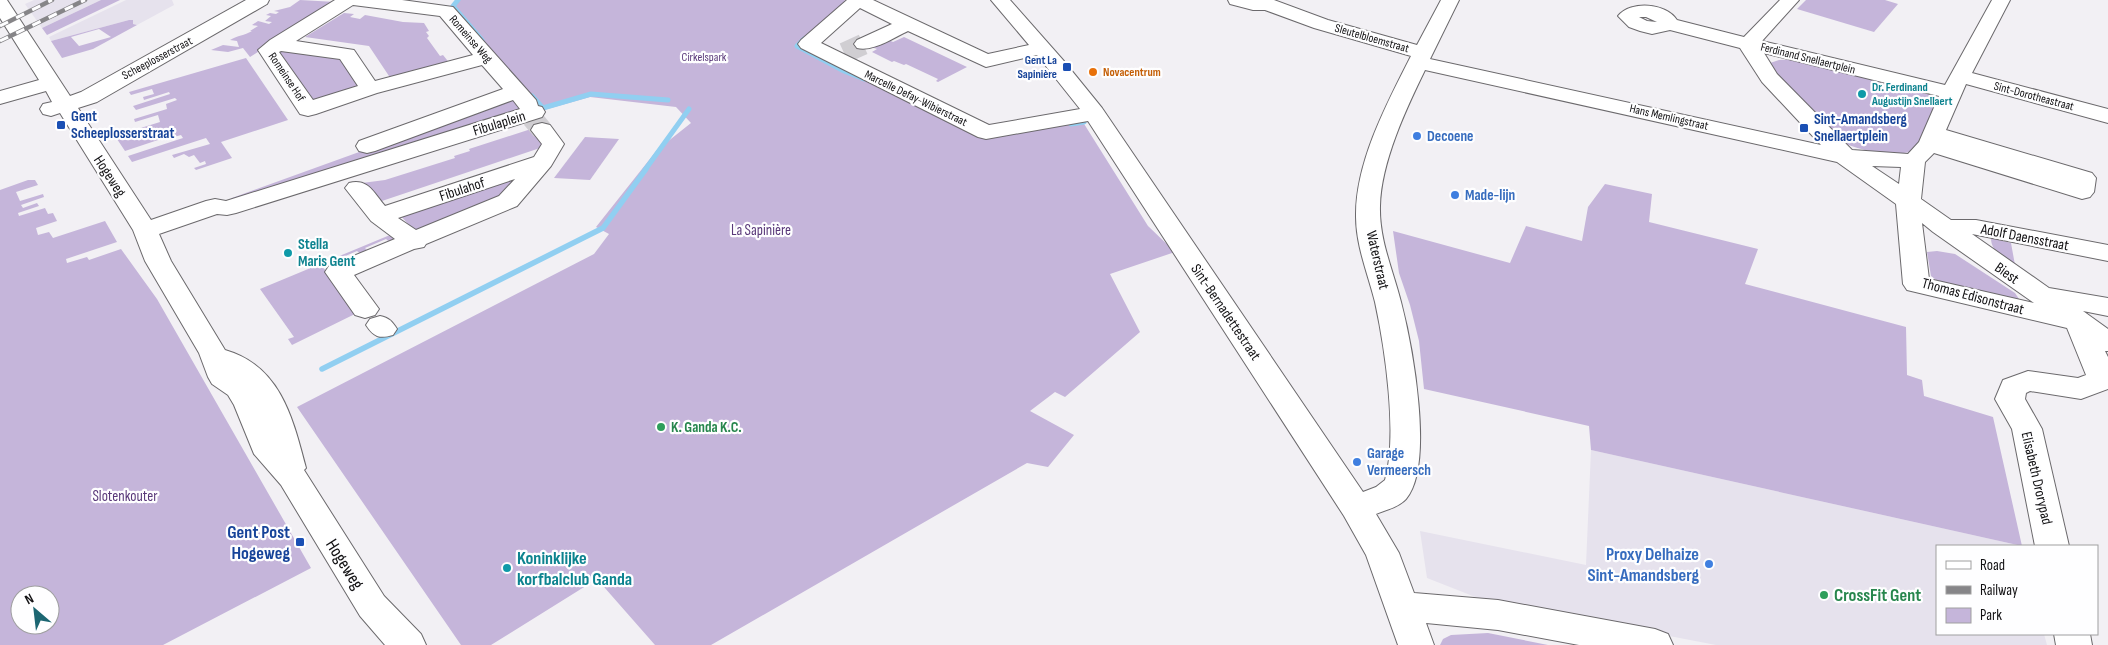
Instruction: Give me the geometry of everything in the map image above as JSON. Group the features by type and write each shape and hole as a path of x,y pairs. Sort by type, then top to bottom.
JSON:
{"street":[{"name":"Scheeplosserstraat","path":"58,108 89,96 260,0"},
{"name":"Romeinse Hof","path":"348,0 268,50 308,109 370,89 487,57"},
{"name":"Romeinse Weg","path":"355,0 447,5 516,92"},
{"name":"Sint-Bernadettestraat","path":"1000,0 1042,48 1094,113 1355,507 1382,553 1416,645"},
{"name":"Waterstraat","path":"1355,507 1384,498 1396,489 1403,474 1402,397 1396,338 1373,246 1368,207 1370,187 1389,126 1420,57 1450,0"},
{"path":"1668,24 1748,44 1790,0"},
{"path":"1908,202 1925,146 1955,85 2001,0"},
{"path":"855,1 909,23 986,61 1042,48"},
{"name":"Marcelle Defay-Wibierstraat","path":"855,1 808,44 839,55 986,132 1094,113"},
{"name":"Sleutelbloemstraat","path":"1245,2 1302,23 1321,24 1420,57"},
{"name":"Hogeweg","path":"0,3 51,83 58,108 145,230 158,261 213,353 222,377 238,388 248,403 265,446 292,477 372,606 408,645"},
{"path":"864,44 909,23"},
{"name":"Romeinse Hof","path":"277,44 347,54 370,89"},
{"name":"Ferdinand Snellaertplein","path":"1748,44 1955,85"},
{"name":"Ferdinand Snellaertplein","path":"1748,44 1768,78 1845,157"},
{"name":"Hans Memlingstraat","path":"1420,57 1845,157 1908,202"},
{"path":"0,98 51,83"},
{"name":"Sint-Dorotheastraat","path":"1955,85 2108,116"},
{"name":"Fibulaplein","path":"145,230 215,206 228,208 352,178 536,120 516,92 219,201 215,206"},
{"name":"Fibulahof","path":"376,321 338,272 415,242 508,201 544,161 553,144 536,120"},
{"path":"1845,157 1925,146 2084,178 2082,192 1925,146"},
{"name":"Fibulahof","path":"380,216 544,161"},
{"path":"352,178 380,216 415,242"},
{"name":"Biest","path":"1908,202 2108,342"},
{"name":"Thomas Edisonstraat","path":"1908,202 1916,284 2078,322"},
{"name":"Adolf Daensstraat","path":"1942,227 1976,227 2108,253"},
{"path":"2038,294 2108,307"},
{"name":"Elisabeth Drorypad","path":"2052,545 2027,429 2010,399 2013,387 2028,381 2081,389 2101,380 2100,371 2078,322"},
{"path":"1403,607 1447,608 1516,618 1655,645"}],"shaded area":[{"path":"34,0 101,0 42,28 25,4"},
{"path":"126,0 172,0 174,5 137,25 129,20 51,41 49,37"},
{"path":"1591,450 2018,545 1936,545 1936,635 2044,635 2047,645 1716,645 1483,600 1427,578 1420,531 1586,565"}],"green space":[{"path":"101,0 120,0 47,35 42,28"},
{"path":"300,0 336,2 250,57 243,48 228,52 211,50 223,45 239,47 237,41 230,40 252,31 250,31 258,26 252,25 258,21 269,24 272,22 265,21 271,16 266,15 270,13 276,14 279,12 274,11 290,7"},
{"path":"458,0 844,0 847,2 804,45 984,135 1081,119 1148,226 1175,252 1110,274 1140,332 1065,397 1055,392 1030,411 1074,435 1048,467 1027,463 711,645 655,645 597,579 491,645 461,645 297,407 594,254 609,234 596,227 657,150 691,123 676,107 590,97 544,110 453,6"},
{"path":"1806,0 1885,0 1898,4 1874,32 1797,9"},
{"path":"344,13 354,14 350,17 360,19 365,15 403,22 424,23 429,31 426,32 429,36 427,38 440,56 443,55 451,65 393,82 369,46 305,37"},
{"path":"129,20 133,20 133,24 137,25 93,49 62,58 51,41","holes":["99,29 111,37 79,46 71,37"]},
{"path":"904,37 967,67 938,82 936,81 938,79 906,64 892,62 872,52 877,49 868,46 884,38 893,42"},
{"path":"278,50 342,58 360,87 313,100"},
{"path":"246,58 288,120 221,142 232,158 196,170 194,168 206,164 205,161 200,163 194,155 189,157 184,154 174,158 172,155 210,144 206,138 132,162 128,156 183,138 181,135 174,137 173,135 125,151 115,136 160,122 158,115 135,122 134,119 167,109 166,104 177,100 175,98 136,110 133,106 170,94 169,92 144,100 143,97 154,94 152,89 131,95 129,92"},
{"path":"1800,59 1926,92 1934,96 1938,103 1917,150 1890,154 1861,149 1844,143 1775,77 1770,63 1779,60"},
{"path":"514,96 524,109 228,202 232,198"},
{"path":"531,129 546,146 373,204 362,183 385,180 455,158 454,156 470,151 469,149"},
{"path":"585,137 619,139 590,180 554,178"},
{"path":"521,173 503,196 416,233 400,215"},
{"name":"Slotenkouter","path":"28,180 35,180 38,185 16,192 20,201 43,194 44,197 21,205 23,208 37,203 39,206 18,213 19,216 45,208 48,214 53,213 57,221 36,228 38,235 49,232 53,238 105,221 117,242 66,259 67,263 87,257 89,260 121,249 157,299 311,568 163,645 0,645 0,190"},
{"path":"1605,184 1652,194 1649,222 1758,249 1745,284 1906,327 1907,375 1922,380 1924,396 1993,417 2022,545 1591,450 1589,426 1424,389 1419,341 1410,305 1399,273 1393,231 1510,263 1526,226 1582,241 1588,207"},
{"path":"390,235 399,243 393,245 386,239 365,248 371,254 364,257 357,251 322,266 359,312 292,345 288,339 294,337 260,289"},
{"path":"1991,238 2011,243 2015,265 1993,248"},
{"path":"1937,251 1955,254 2015,293 2019,299 2010,300 1940,283 1931,276 1927,252"},
{"path":"1488,633 1548,645 1440,645 1443,639 1451,635"}],"waterway":[{"path":"458,0 453,6 482,40"},
{"path":"804,39 797,46 844,71 864,79"},
{"path":"532,96 543,108 591,94 668,100"},
{"path":"645,170 689,109"},
{"path":"1071,124 1084,122"},
{"path":"322,369 603,228 646,169"}],"tunnel":[{"path":"844,53 864,44"},
{"path":"532,118 542,130"}],"railway":[{"path":"0,26 52,0"},
{"path":"0,41 85,0"}],"place":[{"name":"Gent La Sapinière","path":"1067,67"},
{"name":"Novacentrum","path":"1093,72"},
{"name":"Dr. Ferdinand Augustijn Snellaert","path":"1862,94"},
{"name":"Gent Scheeplosserstraat","path":"61,125"},
{"name":"Sint-Amandsberg Snellaertplein","path":"1804,128"},
{"name":"Decoene","path":"1417,136"},
{"name":"Made-lijn","path":"1455,195"},
{"name":"Stella Maris Gent","path":"288,253"},
{"name":"K. Ganda K.C.","path":"661,427"},
{"name":"Garage Vermeersch","path":"1357,462"},
{"name":"Gent Post Hogeweg","path":"300,542"},
{"name":"Proxy Delhaize Sint-Amandsberg","path":"1709,564"},
{"name":"Koninklijke korfbalclub Ganda","path":"507,568"},
{"name":"CrossFit Gent","path":"1824,595"}],"park label":[{"name":"Cirkelspark","path":"704,57"},
{"name":"La Sapinière","path":"761,230"}]}
